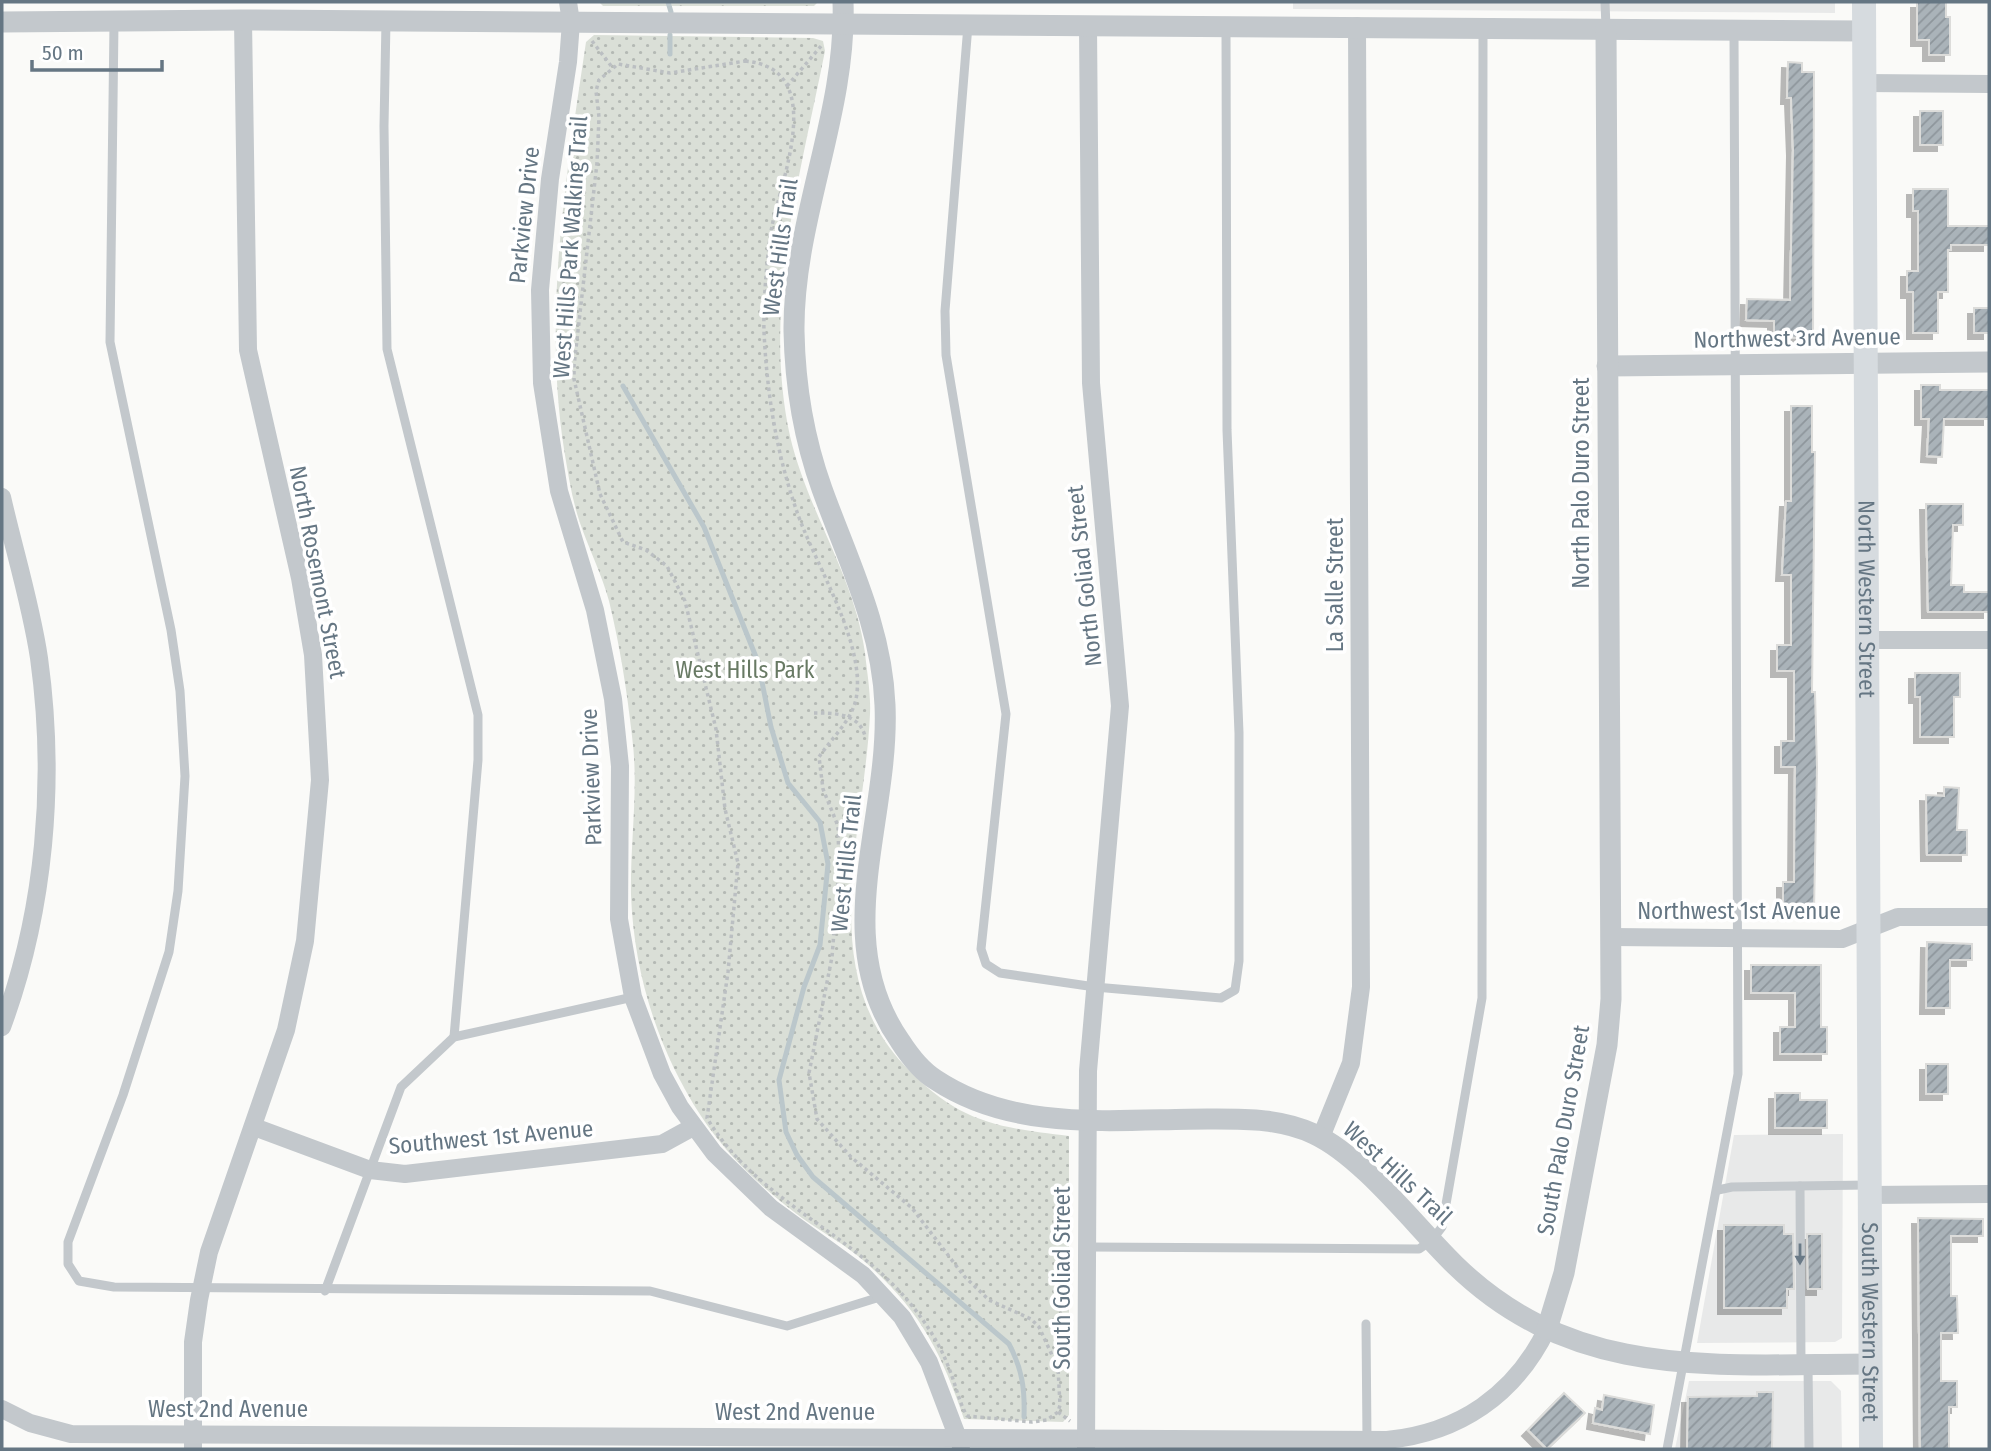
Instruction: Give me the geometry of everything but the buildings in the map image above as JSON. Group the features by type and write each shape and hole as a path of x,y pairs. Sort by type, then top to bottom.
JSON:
{"main road":[{"name":"North Western Street","path":"1864,2 1868,363 1868,1190"},
{"name":"South Western Street","path":"1868,1190 1871,1449"}],"street":[{"name":"West Hills Trail","path":"844,2 843,42 801,250 794,329 799,397 812,457 864,595 877,642 885,697 884,755 866,898 864,949 869,978 885,1020 909,1054 930,1077 965,1097 1003,1111 1043,1118 1265,1120 1302,1128 1321,1137 1352,1160 1498,1301 1547,1329 1629,1357 1683,1363 1871,1364"},
{"path":"2,22 386,21 569,12 844,25 1864,31"},
{"name":"Parkview Drive","path":"569,12 543,239 540,290 542,383 559,491 595,610 613,699 620,766 619,919 633,997 662,1074 694,1127 753,1193 856,1269 884,1296 917,1339 960,1443"},
{"name":"North Rosemont Street","path":"193,1441 193,1342 201,1289 209,1252 286,1030 305,942 320,780 313,655 299,578 248,350 243,20"},
{"name":"North Goliad Street","path":"1087,1119 1120,706 1091,383 1088,26"},
{"name":"La Salle Street","path":"1321,1137 1351,1062 1361,987 1357,26"},
{"name":"North Palo Duro Street","path":"1606,29 1611,937"},
{"path":"1865,83 1989,84"},
{"name":"Northwest 3rd Avenue","path":"1607,366 1989,362"},
{"path":"2,497 38,656 46,721 46,788 42,854 30,931 2,1027"},
{"path":"1867,640 1989,640"},
{"name":"Northwest 1st Avenue","path":"1611,937 1842,939 1898,917 1989,917"},
{"name":"South Palo Duro Street","path":"1547,1329 1561,1286 1607,1045 1611,999 1611,937"},
{"name":"South Goliad Street","path":"1085,1443 1087,1119"},
{"name":"Southwest 1st Avenue","path":"254,1128 370,1170 405,1174 662,1144 694,1127"},
{"path":"1868,1190 1989,1194"},
{"name":"West 2nd Avenue","path":"2,1409 30,1423 71,1434 193,1441 1085,1443 1367,1440 1427,1434 1447,1428 1484,1407 1528,1363 1547,1329"}],"lane":[{"path":"1605,2 1606,29"},
{"path":"114,21 110,342 171,630 180,691 186,776 178,891 169,952 123,1095 68,1242 68,1264 79,1281 114,1287 325,1291 650,1291 787,1326 884,1296"},
{"path":"386,21 384,126 387,349 478,715 477,774 454,1037"},
{"path":"968,25 945,311 946,355 1006,714 981,949 986,964 1000,973 1096,987 1221,998 1235,990 1236,980 1239,733 1227,430 1226,26"},
{"path":"1087,1247 1419,1249 1432,1240 1442,1227 1482,998 1483,28"},
{"path":"1667,1449 1738,1074 1734,30"},
{"path":"325,1291 401,1087 454,1037 633,997"},
{"path":"1718,1190 1800,1186 1868,1190"},
{"path":"1800,1186 1809,1449"},
{"path":"1366,1324 1367,1440"}],"path":[{"path":"588,36 612,67 626,64 670,73 720,63 760,62 771,66 787,86 795,124 769,243 764,318 768,385 779,457 796,511 839,608 848,637 857,688 849,717 819,757 823,789 838,826 839,868 832,957 809,1073 817,1119 851,1157 912,1208 964,1276 989,1300 1031,1319 1039,1326 1058,1368 1058,1412 1070,1422"},
{"path":"787,86 824,41"},
{"name":"West Hills Park Walking Trail","path":"612,67 599,80 596,91 599,117 597,163 574,379 603,505 623,542 646,550 667,566 685,601 720,749 723,795 735,847 737,879 728,972 707,1118 748,1169 802,1214 865,1258 903,1295 932,1332 967,1416 1032,1422 1047,1420 1058,1412"},
{"path":"814,713 849,717 863,730 866,743"}],"shaded area":[{"path":"1293,2 1835,2 1835,13 1293,9"},
{"path":"1843,1134 1842,1338 1835,1342 1697,1343 1734,1135"},
{"path":"1689,1381 1831,1381 1841,1391 1842,1449 1675,1449"}],"green space":[{"path":"599,2 818,2 814,6 603,6"},
{"name":"West Hills Park","path":"594,35 813,38 823,41 825,51 788,242 780,339 782,388 790,436 807,490 851,597 860,625 868,675 870,714 851,897 852,942 860,986 876,1027 904,1065 924,1084 960,1110 998,1125 1069,1136 1069,1415 1063,1422 964,1419 937,1352 900,1296 857,1255 802,1218 760,1184 711,1131 672,1065 651,1010 637,954 633,924 631,875 635,775 625,685 609,601 572,496 558,398 556,296 565,194 586,42"}],"waterway":[{"path":"668,2 671,12"},
{"path":"670,35 670,54"},
{"path":"623,386 704,527 758,662 771,727 788,783 820,822 828,864 820,945 804,987 779,1080 786,1132 797,1155 813,1177 1009,1344 1022,1379 1024,1417"}]}
